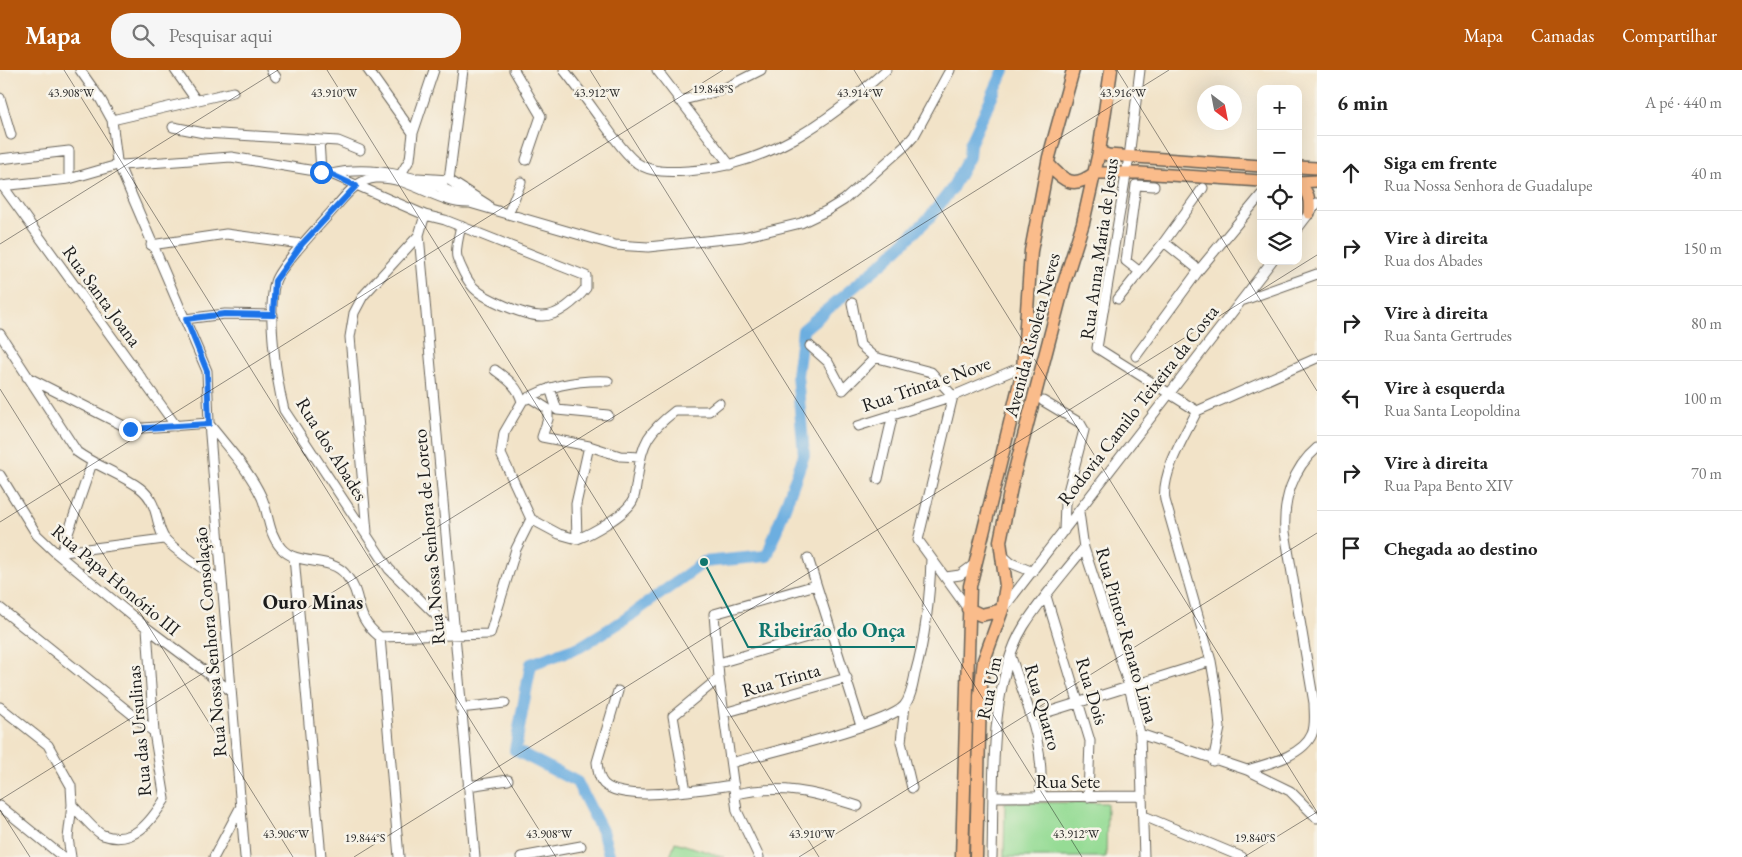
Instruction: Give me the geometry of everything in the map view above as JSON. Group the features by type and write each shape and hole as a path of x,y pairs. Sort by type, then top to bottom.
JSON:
{"highway":[{"name":"Avenida Risoleta Neves","path":"968,609 975,564 1023,370 1031,252 1048,164 1073,70"},
{"name":"Avenida Risoleta Neves","path":"1002,610 1006,586 1001,554 1002,527 1013,478 1095,173 1111,70"},
{"path":"1048,164 1058,175 1072,182 1084,181 1095,173"},
{"path":"962,857 968,702 968,609 982,615 1002,610"},
{"name":"Rodovia Camilo Teixeira da Costa","path":"976,857 980,696 984,660 1002,610"}],"main road":[{"path":"1099,152 1108,156 1257,166"},
{"path":"1302,167 1317,168"},
{"path":"1095,173 1257,181"},
{"path":"1302,182 1317,182"},
{"path":"1302,186 1308,194 1309,213"}],"street":[{"path":"80,70 102,100 112,120 233,92"},
{"path":"175,70 196,100"},
{"path":"368,70 413,133"},
{"path":"401,174 410,159 413,133 434,70"},
{"path":"449,180 463,70"},
{"path":"514,70 541,116 526,160"},
{"path":"564,70 623,149 637,163 664,173 713,170 767,154 799,138 828,118 886,70"},
{"path":"657,70 730,165"},
{"path":"330,174 346,170 401,174 460,196 470,203 615,244 648,247 742,237 801,223 844,200 914,136 950,70"},
{"name":"Rua Anna Maria de Jesus","path":"1140,70 1129,157 1098,348 1197,411"},
{"path":"679,101 719,91 755,72"},
{"path":"0,98 11,135"},
{"name":"Rua Nossa Senhora Consolação","path":"112,120 118,165 207,371 209,424 221,581 245,857"},
{"path":"174,127 204,133 338,141 360,150"},
{"path":"319,140 321,172"},
{"path":"0,159 69,152 69,179"},
{"path":"1,186 69,179 118,165 231,157 321,172 330,174 425,215 461,226 586,276 586,288 578,298 558,311 542,317 502,304 474,288 463,271 456,255 461,226"},
{"path":"356,186 376,178 401,180 458,204 470,203"},
{"path":"414,179 449,180 503,212"},
{"path":"503,212 522,182"},
{"path":"1140,272 1126,261 1136,185 1154,186"},
{"name":"Rua Santa Joana","path":"1,186 176,426"},
{"name":"Rua dos Abades","path":"356,186 302,244 275,281 273,315 277,381 284,410 389,569 454,633"},
{"path":"1118,299 1164,242 1203,188"},
{"path":"1136,356 1199,270 1257,199"},
{"path":"1302,223 1317,203"},
{"name":"Rua Nossa Senhora de Loreto","path":"425,215 419,235 460,708 475,857"},
{"path":"151,245 226,234 302,244"},
{"path":"367,535 350,337 354,313 363,296 419,235"},
{"path":"1164,242 1199,270"},
{"name":"Rodovia Camilo Teixeira da Costa","path":"1002,610 1269,265"},
{"path":"1242,301 1317,274"},
{"path":"852,303 860,344 875,358 931,372 953,396 918,540 968,609"},
{"path":"186,319 225,314 273,315"},
{"path":"0,334 25,376 77,452 92,463 141,489 150,498 157,512 164,539 221,581"},
{"path":"810,346 828,362 843,390 875,358"},
{"name":"Rua Trinta e Nove","path":"1004,374 1025,354"},
{"path":"1214,761 1220,728 1218,696 1164,490 1166,476 1197,411 1317,358"},
{"path":"495,370 512,383 525,399 548,409 548,419 542,437 589,446 620,456 640,457"},
{"name":"Rua Trinta e Nove","path":"858,426 953,396 1004,374 1023,370"},
{"path":"25,376 130,429 209,424 250,477 262,499 272,534 282,549 294,557 336,566 346,574 354,588 361,617 367,627 380,636 454,633 490,634 516,548 531,519"},
{"path":"608,382 585,380 550,388 525,399 504,433 501,454 531,519 559,534 577,539 623,512 632,502 640,457 644,443 651,431 675,411 709,411 719,403"},
{"path":"550,388 557,410 608,415"},
{"path":"1043,401 1080,423 1084,430 1065,504 1064,532"},
{"path":"878,480 894,414"},
{"path":"577,539 576,504 589,446"},
{"path":"1247,770 1267,764 1303,747 1311,736 1314,725 1314,703 1285,532 1284,512 1288,492 1300,467 1317,448"},
{"path":"92,463 59,552 164,539"},
{"name":"Rua Papa Honório III","path":"0,476 37,535 147,628 230,692"},
{"path":"1065,504 1079,512"},
{"name":"Rua Pintor Renato Lima","path":"1079,512 1084,548 1129,686 1140,734 1144,857"},
{"name":"Rua Um","path":"992,857 998,709 1011,656 1024,627 1084,548"},
{"path":"1001,554 1011,563 1033,572"},
{"path":"294,557 321,857"},
{"path":"808,558 862,726"},
{"path":"912,788 901,742 905,705 922,649 929,609 931,558"},
{"path":"946,577 960,575 975,564"},
{"path":"759,857 737,811 719,678 714,614 816,585"},
{"name":"Rua Dois","path":"1046,596 1090,741 1088,797"},
{"path":"0,608 154,732"},
{"name":"Rua das Ursulinas","path":"72,805 101,835 120,837 143,830 165,799 154,732 147,628"},
{"path":"719,664 831,630"},
{"path":"380,636 399,857"},
{"name":"Rua Quatro","path":"1011,656 1039,740 1043,773 1040,797"},
{"path":"1032,717 1210,661"},
{"path":"686,791 673,716 719,678"},
{"name":"Rua Trinta","path":"724,713 847,678"},
{"path":"618,691 596,762 598,773 604,784 614,789 653,795 686,791 782,788 822,794 858,806"},
{"path":"460,708 505,702"},
{"path":"731,763 862,726 895,714 905,705"},
{"path":"0,707 48,745 71,786 72,805 68,838 72,857"},
{"path":"1140,734 1214,761 1247,770 1290,791 1317,818"},
{"path":"468,786 508,780"},
{"name":"Rua Sete","path":"994,797 1142,796"},
{"path":"0,806 63,857"},
{"path":"214,857 240,807"},
{"path":"1144,816 1242,857"},
{"path":"521,857 581,846"}],"green space":[{"path":"1005,802 1107,803 1106,857 1004,857"},
{"path":"675,842 724,857 670,857"}],"waterway":[{"path":"610,857 602,831 577,782 515,750 531,664 580,647 624,620 704,562 767,556 804,455 797,375 803,330 887,259 929,218 951,190 969,157 970,144 1004,70"}],"place":[{"name":"Ribeirão do Onça","path":"704,562"}],"district":[{"name":"Ouro Minas","path":"313,602"}],"route":[{"path":"130,429 209,424 207,371 186,319 225,314 273,315 275,281 302,244 356,186 321,172"}]}
